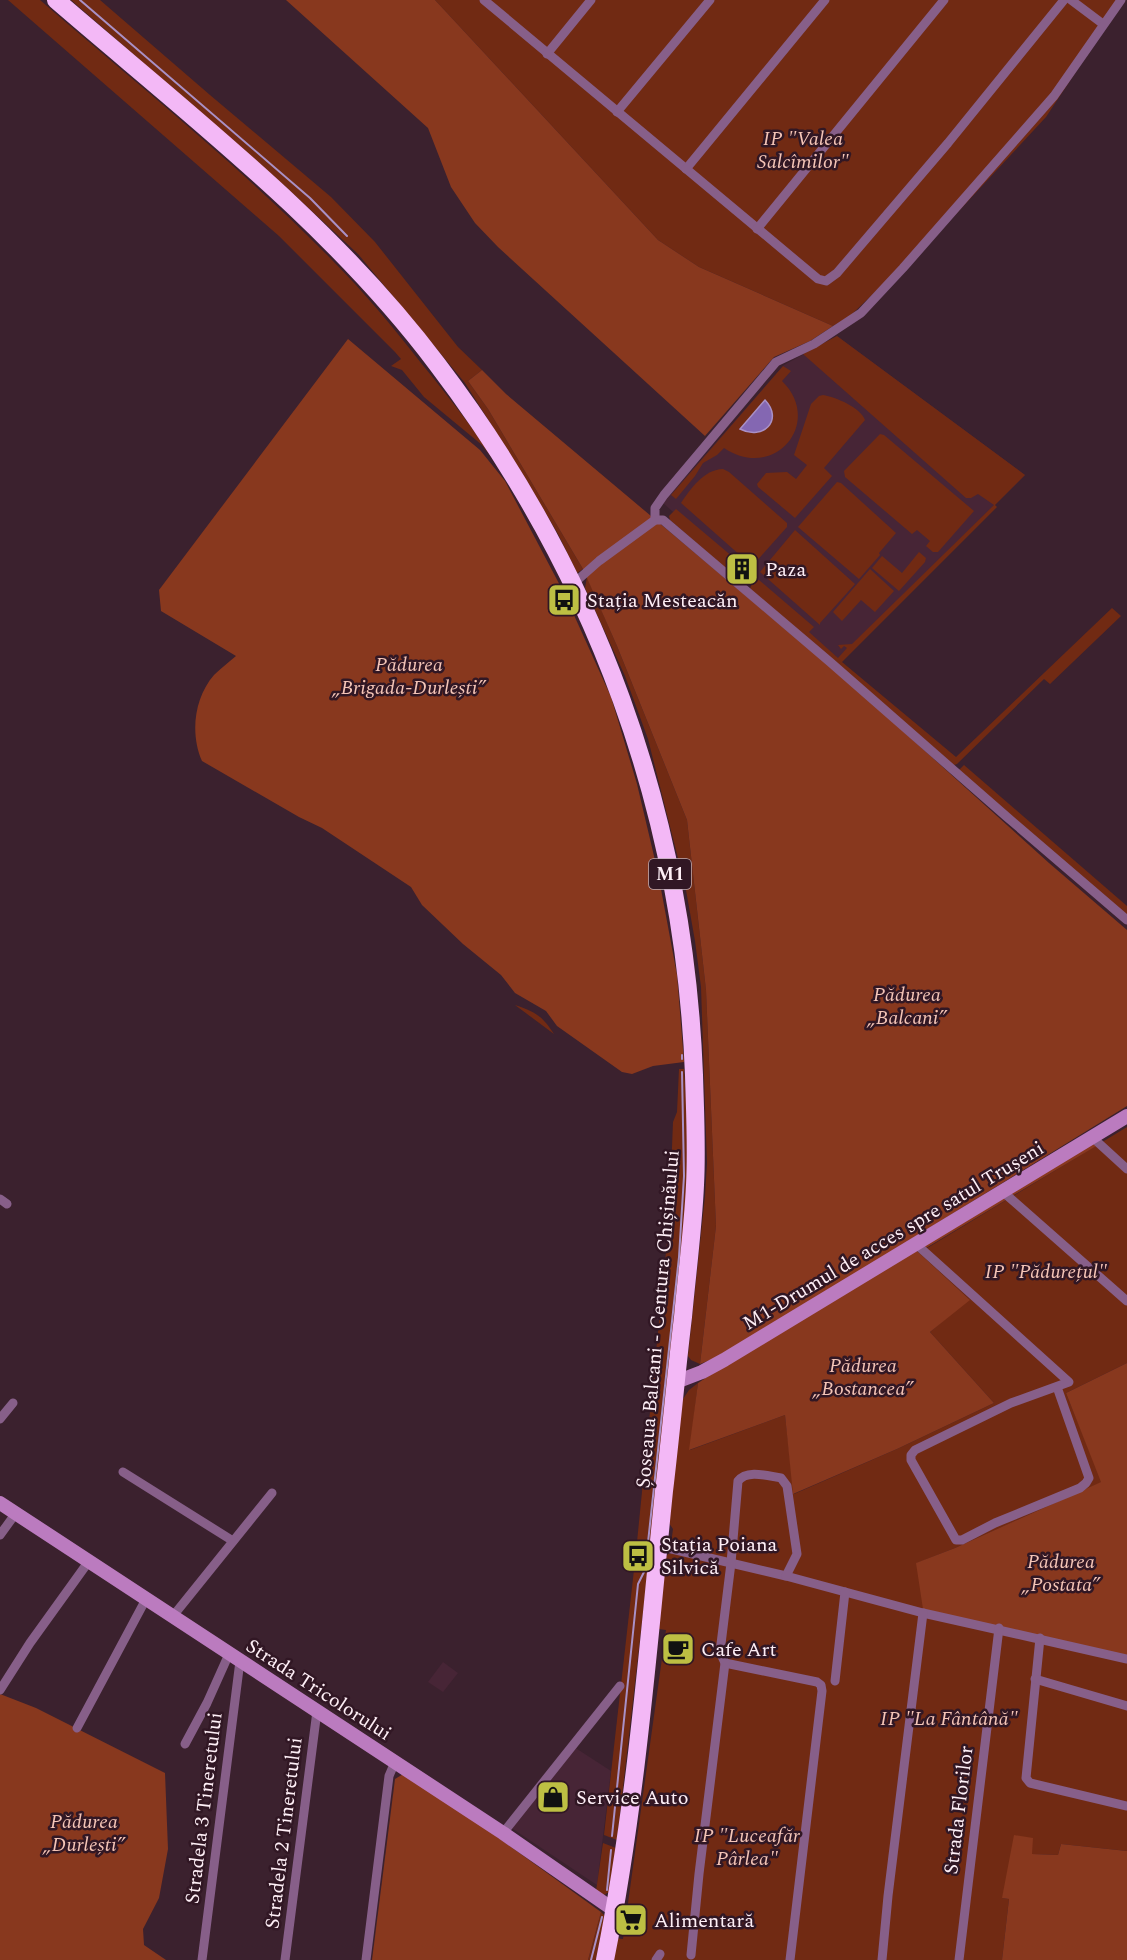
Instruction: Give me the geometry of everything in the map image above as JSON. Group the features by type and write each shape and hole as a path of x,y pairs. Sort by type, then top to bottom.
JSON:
{"highway":[{"name":"Șoseaua Balcani - Centura Chișinăului","path":"56,0 268,183 320,231 385,300 433,358 486,432 538,515 573,584 611,669 625,705 648,780 671,879 684,952 693,1063 695,1184 631,1809 605,1960"}],"street":[{"path":"484,0 757,229 818,279 826,281 837,273 940,152 1064,0"},
{"path":"547,54 591,0"},
{"path":"617,112 710,0"},
{"path":"686,169 825,0"},
{"path":"757,229 944,0"},
{"path":"1071,0 1103,24"},
{"path":"655,520 655,508 664,495 776,362 814,344 861,314 903,268 1054,96 1121,0"},
{"path":"573,584 655,520 668,523 1127,920"},
{"name":"M1-Drumul de acces spre satul Trușeni","path":"676,1382 724,1360 1127,1116"},
{"path":"1092,1137 1127,1169"},
{"path":"1002,1191 1127,1301"},
{"path":"916,1244 1069,1382 1011,1404 915,1450 910,1455 956,1540 962,1540 1086,1483 1089,1478 1057,1387"},
{"path":"0,1419 13,1403"},
{"path":"123,1472 233,1541"},
{"path":"691,1955 700,1862 726,1663 720,1652 738,1481 742,1476 748,1474 781,1478 788,1486 797,1554 786,1576"},
{"path":"173,1616 272,1493"},
{"name":"Strada Tricolorului","path":"0,1503 503,1833 614,1910"},
{"path":"0,1535 16,1513"},
{"path":"659,1546 786,1576 923,1613 999,1628 1127,1659"},
{"path":"0,1689 89,1561"},
{"path":"835,1681 845,1593"},
{"path":"77,1728 146,1599"},
{"path":"882,1960 923,1613"},
{"name":"Strada Florilor","path":"959,1960 999,1628"},
{"path":"1040,1638 1026,1778 1030,1783 1127,1806"},
{"name":"Stradela 3 Tineretului","path":"185,1744 235,1657"},
{"name":"Stradela 3 Tineretului","path":"202,1960 235,1657"},
{"path":"726,1663 817,1682 821,1685 789,1960"},
{"path":"1035,1679 1127,1706"},
{"path":"503,1833 620,1686"},
{"name":"Stradela 2 Tineretului","path":"285,1960 317,1711"},
{"path":"366,1960 389,1776 395,1762"}],"shaded area":[{"path":"837,336 1025,475 838,659 663,503 784,365"},
{"path":"765,400 772,415 772,421 768,427 756,432 740,429"},
{"path":"443,1662 458,1673 443,1692 428,1682"},
{"path":"574,1747 611,1771 597,1885 510,1827"}],"green space":[{"path":"8,0 40,0 262,192 367,297 462,415 500,468 482,445 424,397 402,370 391,366 401,359 279,236"},
{"path":"71,0 100,0 331,197 375,242 458,347 482,370 468,381 488,409 583,569 577,573 558,534 525,478 465,383 358,254 287,188"},
{"path":"286,0 435,0 658,240 699,267 833,326 810,341 774,357 705,436 498,247 475,223 451,187 428,128"},
{"name":"IP \"Valea Salcîmilor\"","path":"435,0 1123,0 1046,117 954,216 850,316 833,326 699,267 658,240"},
{"path":"837,336 1025,475 995,505 997,507 842,662 956,757 1112,608 1121,616 1050,684 1044,679 954,765 750,589 752,582 759,580 814,627 809,632 838,658 847,648 844,646 841,649 838,645 852,644 994,505 978,494 966,498 803,354"},
{"name":"Pădurea „Brigada-Durlești”","path":"348,339 480,450 505,481 564,593 611,697 637,784 658,873 677,975 684,1062 653,1066 632,1074 622,1072 557,1026 546,1011 515,993 501,975 463,944 422,905 411,887 322,828 202,761 195,728 198,705 207,684 236,656 161,611 159,590"},
{"path":"783,366 791,371 782,381 794,397 798,414 796,429 788,443 776,453 760,458 743,457 724,448 703,463 676,499 671,495","holes":["766,400 771,408 767,428 759,432"]},
{"name":"Pădurea „Balcani”","path":"482,370 506,394 853,686 1049,863 1127,930 1127,1106 723,1355 700,1364 716,1226 706,990 687,820 617,646 583,569 488,409 468,381"},
{"path":"823,395 859,411 865,420 824,468 832,476 795,518 757,484 766,473 787,472 796,479 807,465 794,455 811,404"},
{"path":"880,434 974,511 938,552 933,552 926,546 930,541 917,530 912,534 845,477 844,471"},
{"path":"723,469 787,523 787,527 754,564 750,564 681,503 693,486 704,476"},
{"path":"837,482 841,483 896,533 859,579 798,527"},
{"path":"676,509 740,563 736,568 745,576 736,577 670,520 669,516"},
{"path":"795,530 855,584 820,625 760,572"},
{"path":"919,552 926,558 925,562 899,591 872,568 882,556 902,573"},
{"path":"870,569 894,591 875,612 861,600 842,621 833,612"},
{"path":"587,577 687,820 706,990 716,1226 700,1364 688,1356 707,1163 701,987 695,941 686,890 648,739 625,676 585,588"},
{"path":"964,765 1127,906 1127,916 959,770"},
{"path":"515,1005 538,1015 554,1034"},
{"path":"679,1069 684,1069 688,1124 687,1196 651,1541 645,1552 636,1552 669,1222 673,1122 677,1112"},
{"path":"1127,1127 1127,1363 1066,1393 1102,1482 917,1563 1127,1656 1127,1851 1061,1844 1058,1855 1031,1854 1002,1898 1009,1899 1002,1960 610,1960 614,1938 623,1939 666,1630 659,1629 665,1559 668,1554 674,1553 674,1546 671,1544 673,1529 669,1523 681,1402 689,1390 698,1383 690,1450 785,1415 794,1494 994,1403 930,1332 969,1299 919,1253"},
{"path":"1091,1141 1098,1145 1012,1196 1006,1191"},
{"path":"1001,1195 1006,1200 926,1248 922,1245"},
{"name":"Pădurea „Bostancea”","path":"916,1250 970,1300 930,1332 994,1403 897,1449 793,1494 785,1415 689,1450 698,1383"},
{"name":"Pădurea „Postata”","path":"1127,1363 1127,1656 923,1609 916,1563 955,1548 1101,1482 1066,1393"},
{"path":"635,1561 643,1562 648,1569 617,1840 604,1835"},
{"name":"Pădurea „Durlești”","path":"0,1694 36,1708 165,1773 168,1849 159,1898 143,1929 144,1945 166,1960 0,1960"},
{"path":"405,1773 601,1912 588,1960 372,1960 395,1779"},
{"path":"1014,1835 1033,1838 1032,1854 1058,1855 1061,1844 1127,1851 1127,1960 1002,1960 1009,1899 1002,1898"},
{"path":"603,1843 616,1848 609,1892 602,1896 596,1891"},
{"path":"601,1912 605,1916 596,1960 588,1960"}],"waterway":[{"path":"80,0 310,198 347,236"},
{"path":"612,1836 638,1584 645,1570 679,1257 684,1176 682,1072"},
{"path":"607,1890 611,1850"},
{"path":"591,1960 602,1917"}],"place":[{"name":"Paza","path":"742,569"},
{"name":"Stația Mesteacăn","path":"564,600"},
{"name":"Stația Poiana Silvică","path":"638,1556"},
{"name":"Cafe Art","path":"678,1649"},
{"name":"Service Auto","path":"553,1797"},
{"name":"Alimentară","path":"631,1920"}],"park label":[{"name":"IP \"Pădurețul\"","path":"1046,1271"},
{"name":"IP \"La Fântână\"","path":"949,1718"},
{"name":"IP \"Luceafăr Pârlea\"","path":"747,1846"}]}
